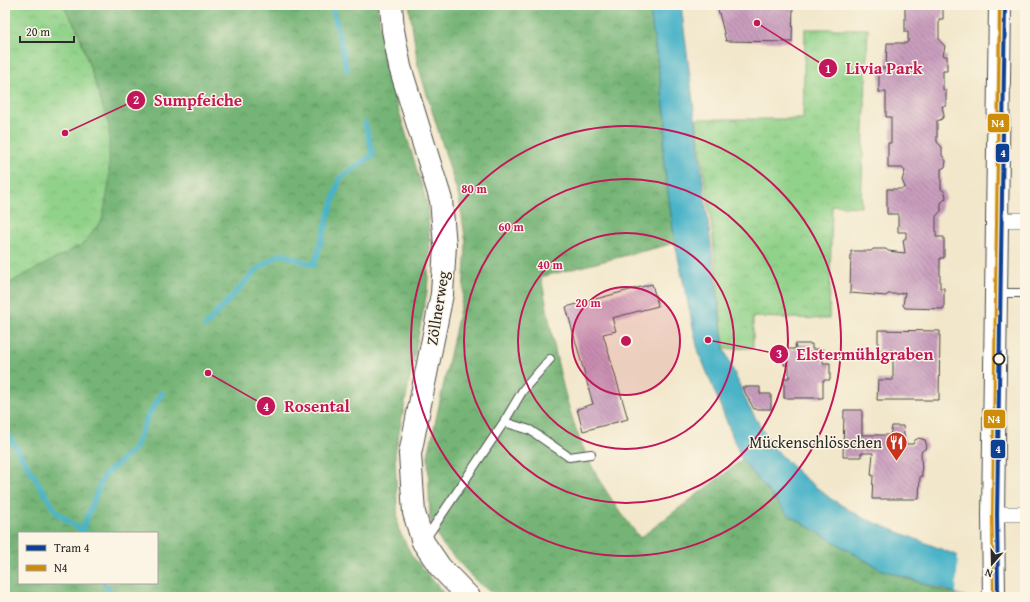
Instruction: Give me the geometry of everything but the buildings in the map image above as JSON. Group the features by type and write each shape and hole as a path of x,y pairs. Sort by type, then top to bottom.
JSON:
{"main road":[{"name":"Zöllnerweg","path":"391,5 393,30 400,68 441,200 445,245 442,294 410,454 414,513 423,542 440,567 469,597"},
{"path":"994,597 992,514 1000,5"}],"street":[{"path":"997,220 1025,220"},
{"path":"992,514 1025,514"}],"lane":[{"path":"996,293 1025,294"},
{"path":"423,542 504,422 523,390 550,359"},
{"path":"504,422 530,430 569,457 590,454"}],"green space":[{"path":"5,5 63,5 78,31 109,126 109,184 102,220 83,244 5,285"},
{"path":"63,5 377,5 387,72 427,203 430,247 427,292 395,453 398,528 412,556 447,597 5,597 5,285 40,266 109,126 78,31"},
{"path":"409,5 649,5 666,120 663,156 675,243 541,277 564,389 577,433 591,465 604,487 617,508 640,538 742,460 787,514 880,569 946,592 956,593 956,597 500,597 478,583 442,544 430,520 428,456 463,295 466,243 459,198 418,65"},
{"path":"805,29 868,29 861,207 832,205 829,319 753,317 753,348 724,349 711,220 696,119 803,119"}],"water":[{"path":"649,5 681,5 724,349 749,407 773,447 801,475 831,499 863,518 961,557 1025,597 967,597 880,569 787,514 742,460 698,350 675,243 663,156 666,120"}],"pier":[{"path":"958,555 1025,574 1025,597 968,597 956,593"}],"waterway":[{"path":"332,5 347,70"},
{"path":"205,326 257,269 281,254 314,265 340,178 373,155 365,123"},
{"path":"82,530 103,477 135,448 147,418 162,393"},
{"path":"5,430 57,513 84,532"},
{"path":"105,584 115,597"}],"tram line":[{"name":"4","path":"998,597 997,514 1005,5"}],"transit line":[{"name":"N4","path":"994,597 993,514 1000,5"}],"place":[{"name":"Livia Park","path":"757,23"},
{"name":"Sumpfeiche","path":"65,133"},
{"name":"Elstermühlgraben","path":"708,340"},
{"name":"Rosental","path":"208,373"},
{"name":"Mückenschlösschen","path":"897,462"}]}
